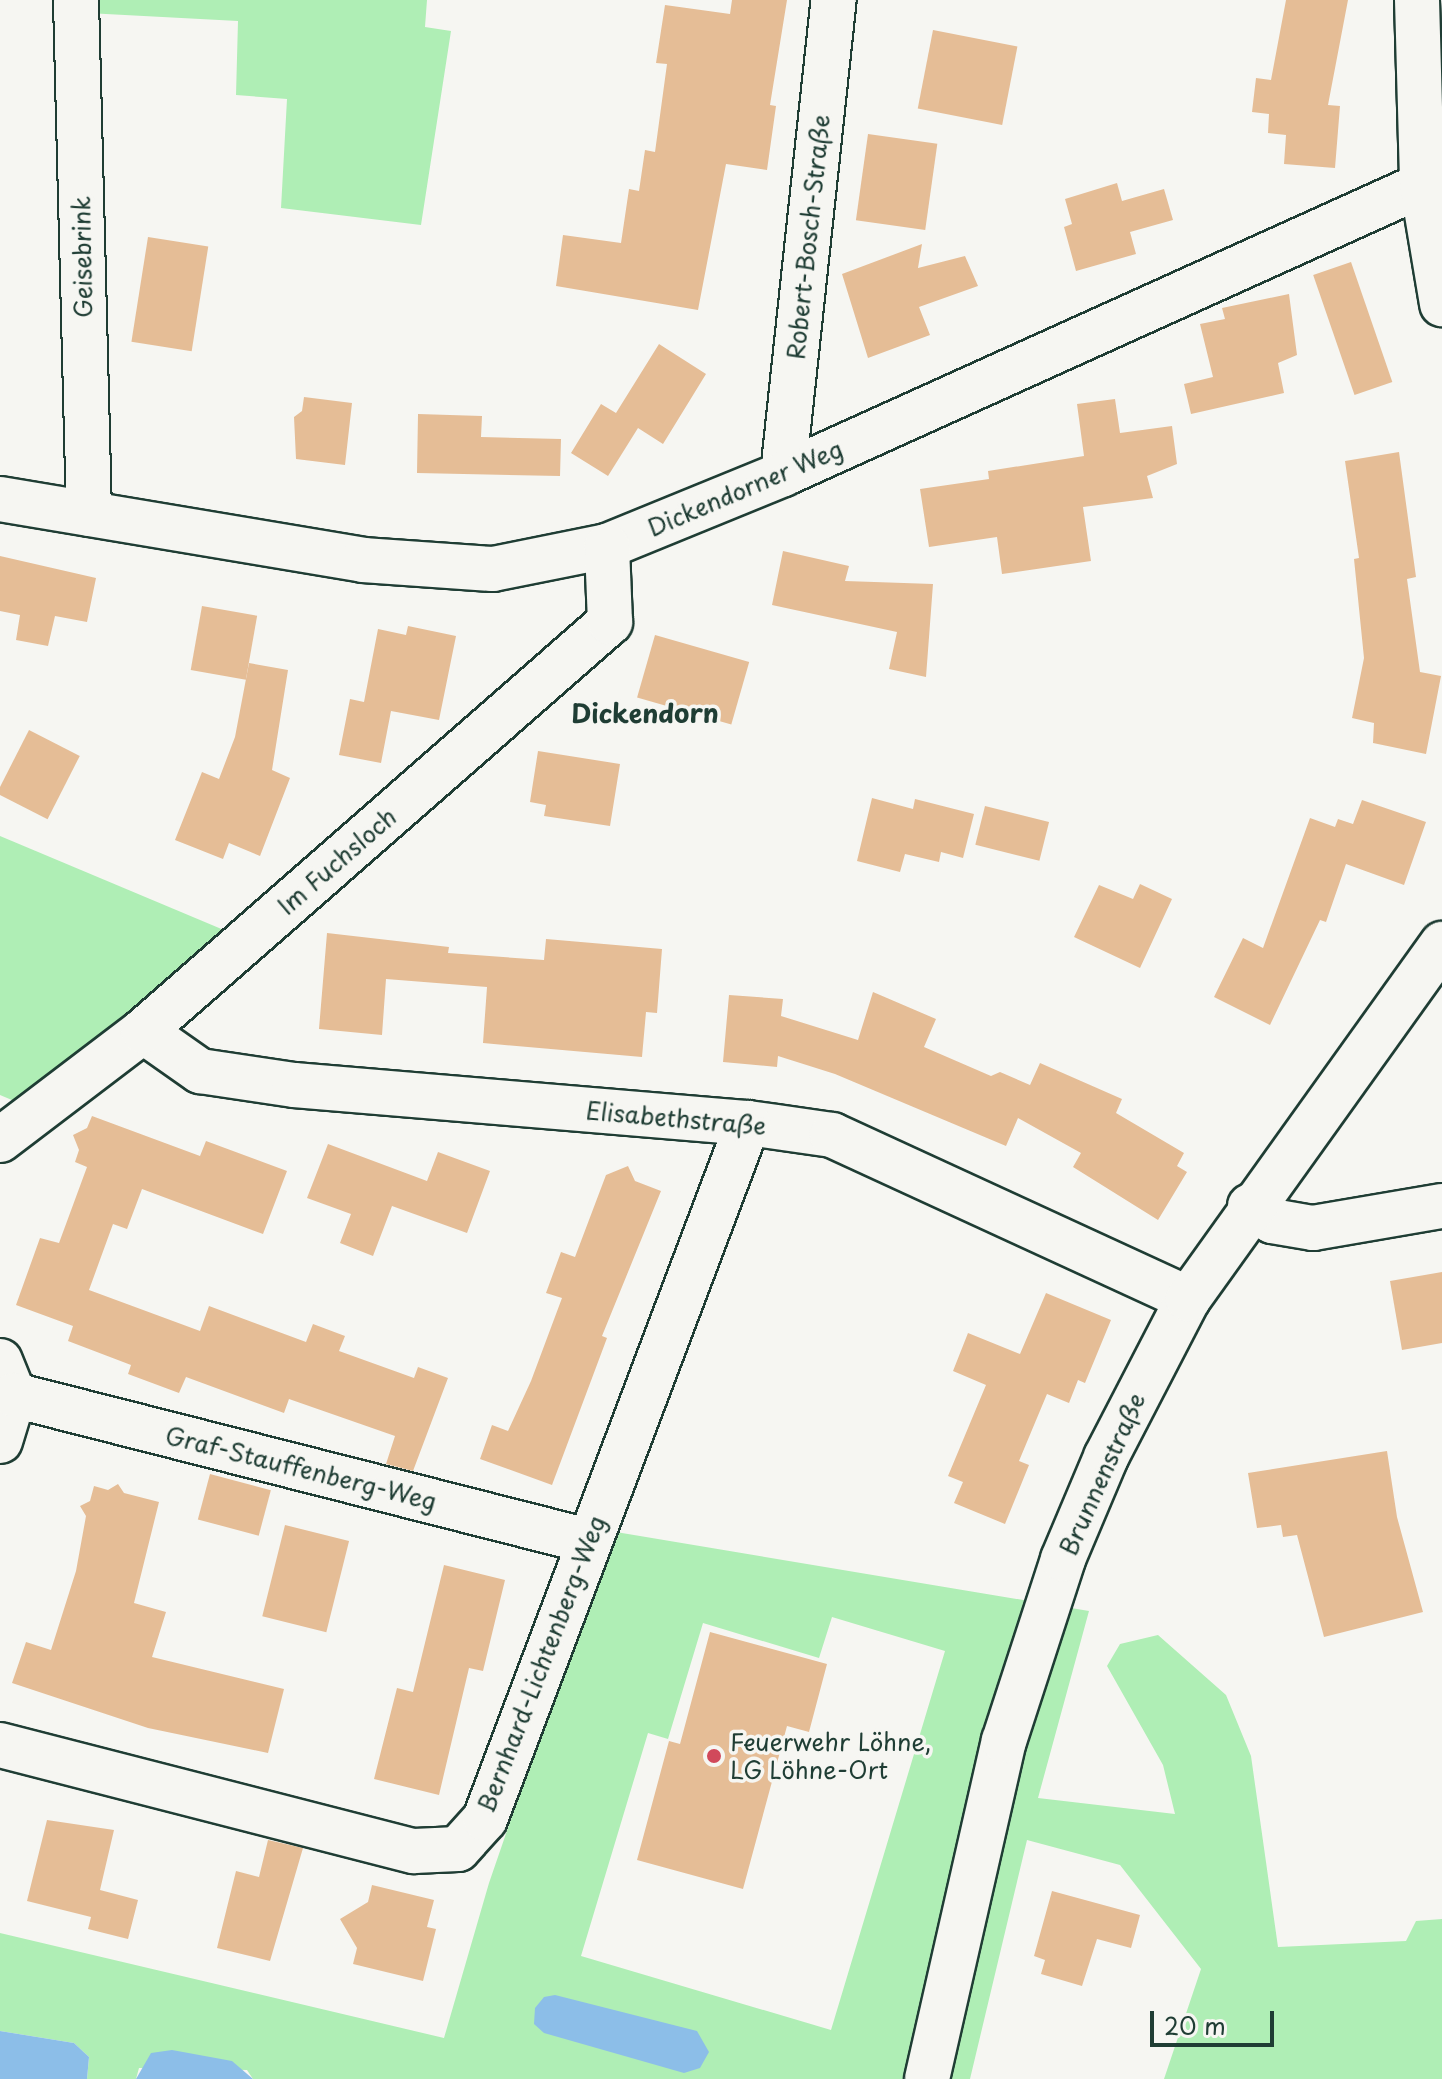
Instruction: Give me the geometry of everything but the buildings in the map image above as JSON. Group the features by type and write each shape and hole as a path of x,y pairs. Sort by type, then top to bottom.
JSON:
{"street":[{"name":"Geisebrink","path":"76,0 89,514"},
{"name":"Robert-Bosch-Straße","path":"783,474 834,0"},
{"path":"1417,0 1442,304"},
{"name":"Dickendorner Weg","path":"0,499 363,560 493,569 607,546 783,474 1432,180"},
{"name":"Im Fuchsloch","path":"0,1140 143,1031 610,622 607,546"},
{"name":"Brunnenstraße","path":"927,2079 1004,1741 1063,1559 1106,1457 1188,1299 1250,1206 1442,944"},
{"name":"Elisabethstraße","path":"143,1031 200,1071 231,1076 748,1123 832,1135 1188,1299"},
{"name":"Bernhard-Lichtenberg-Weg","path":"0,1745 414,1851 458,1849 485,1819 748,1123"},
{"path":"1250,1206 1272,1221 1313,1228 1442,1206"},
{"path":"0,1441 7,1378"},
{"name":"Graf-Stauffenberg-Weg","path":"7,1378 588,1541"}],"green space":[{"path":"88,0 427,0 425,27 451,31 421,225 281,208 287,99 236,95 238,21 87,13"},
{"path":"0,836 231,933 19,1103 0,1095"},
{"path":"610,1531 1089,1611 1038,1798 1175,1814 1163,1765 1107,1666 1120,1644 1158,1635 1226,1695 1251,1756 1278,1947 1406,1941 1416,1921 1442,1919 1442,2079 1164,2079 1201,1969 1120,1865 1027,1840 970,2079 253,2079 247,2070 139,2068 136,2079 87,2079 89,2057 74,2043 0,2031 0,1933 444,2038 489,1883","holes":["832,1617 945,1651 831,2030 581,1956 648,1733 668,1739 703,1623 819,1658"]}],"water":[{"path":"555,1995 697,2031 709,2052 700,2068 684,2073 544,2033 534,2024 535,2008 544,1997"},
{"path":"0,2031 74,2043 89,2057 87,2079 0,2079"},
{"path":"172,2050 232,2061 253,2079 136,2079 151,2053"}],"place":[{"name":"Feuerwehr Löhne, LG Löhne-Ort","path":"714,1756"}],"district":[{"name":"Dickendorn","path":"645,713"}]}
